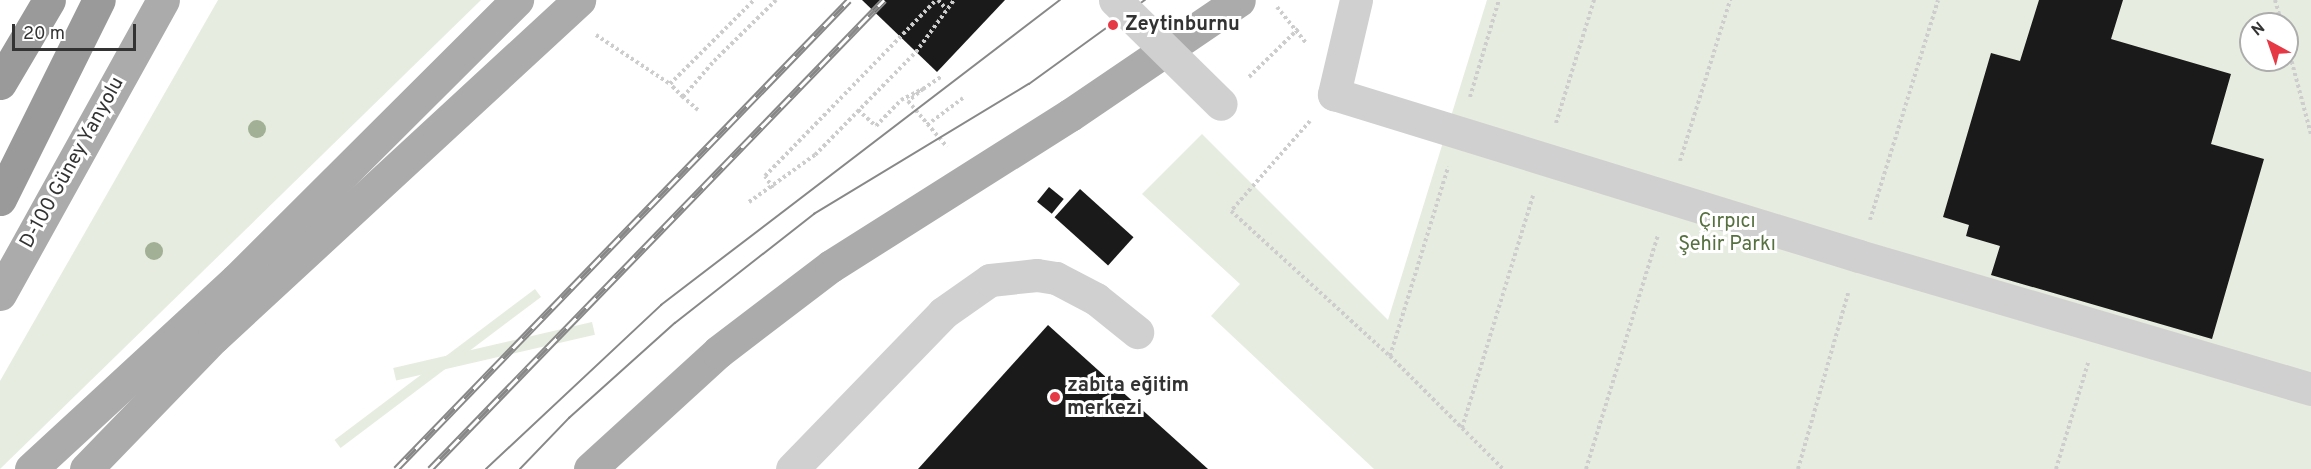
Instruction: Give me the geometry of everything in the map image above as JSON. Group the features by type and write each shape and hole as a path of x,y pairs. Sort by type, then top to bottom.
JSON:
{"highway":[{"path":"0,83 49,0"},
{"path":"0,199 99,0"}],"main road":[{"name":"D-100 Güney Yanyolu","path":"0,294 164,0"},
{"path":"31,469 236,280 517,0"},
{"path":"590,469 718,352 831,266 1070,115 1239,0"},
{"path":"86,469 214,337 572,7"}],"street":[{"path":"1115,0 1221,104"},
{"path":"1356,0 1334,94 2311,389"},
{"path":"792,469 943,313 990,280 1037,274 1056,278 1096,299 1137,332"}],"path":[{"path":"670,84 754,0"},
{"path":"683,97 714,61 776,0"},
{"path":"773,188 765,176 899,36 937,0 946,9"},
{"path":"748,202 773,188 815,155 916,51 954,0"},
{"path":"1221,104 1298,29 1270,0"},
{"path":"1390,356 1499,0"},
{"path":"1462,428 1594,0"},
{"path":"572,7 670,84 698,110"},
{"path":"2294,72 2311,134"},
{"path":"941,77 908,101 949,150 957,145"},
{"path":"858,110 876,126 900,100 923,89"},
{"path":"1334,94 1231,211 1390,356 1503,469"},
{"path":"927,125 963,98"},
{"path":"2056,469 2099,325"}],"green space":[{"path":"218,0 481,0 0,469 0,381"},
{"name":"Çırpıcı Şehir Parkı","path":"1487,0 2311,0 2311,469 1374,469 1211,316 1240,284 1142,194 1202,134 1388,320"},
{"path":"535,289 541,297 341,448 335,440"},
{"path":"592,322 595,335 396,381 393,368"}],"building":[{"path":"862,0 1005,0 937,72"},
{"path":"2039,0 2123,0 2111,39 2231,74 2211,144 2264,159 2212,339 1991,275 2000,246 1966,236 1969,225 1943,217 1991,53 2020,61"},
{"path":"1049,187 1064,199 1052,214 1037,202"},
{"path":"1080,189 1134,237 1108,265 1055,217"},
{"name":"zabıta eğitim merkezi","path":"1048,325 1208,469 918,469"}],"tram line":[{"path":"486,469 661,305 1060,0"},
{"path":"520,469 569,418 675,323 814,214 1029,84 1145,0"}],"railway":[{"path":"396,469 849,0"},
{"path":"430,469 884,0"}],"place":[{"name":"Zeytinburnu","path":"1113,25"},
{"name":"zabıta eğitim merkezi","path":"1055,397"}]}
